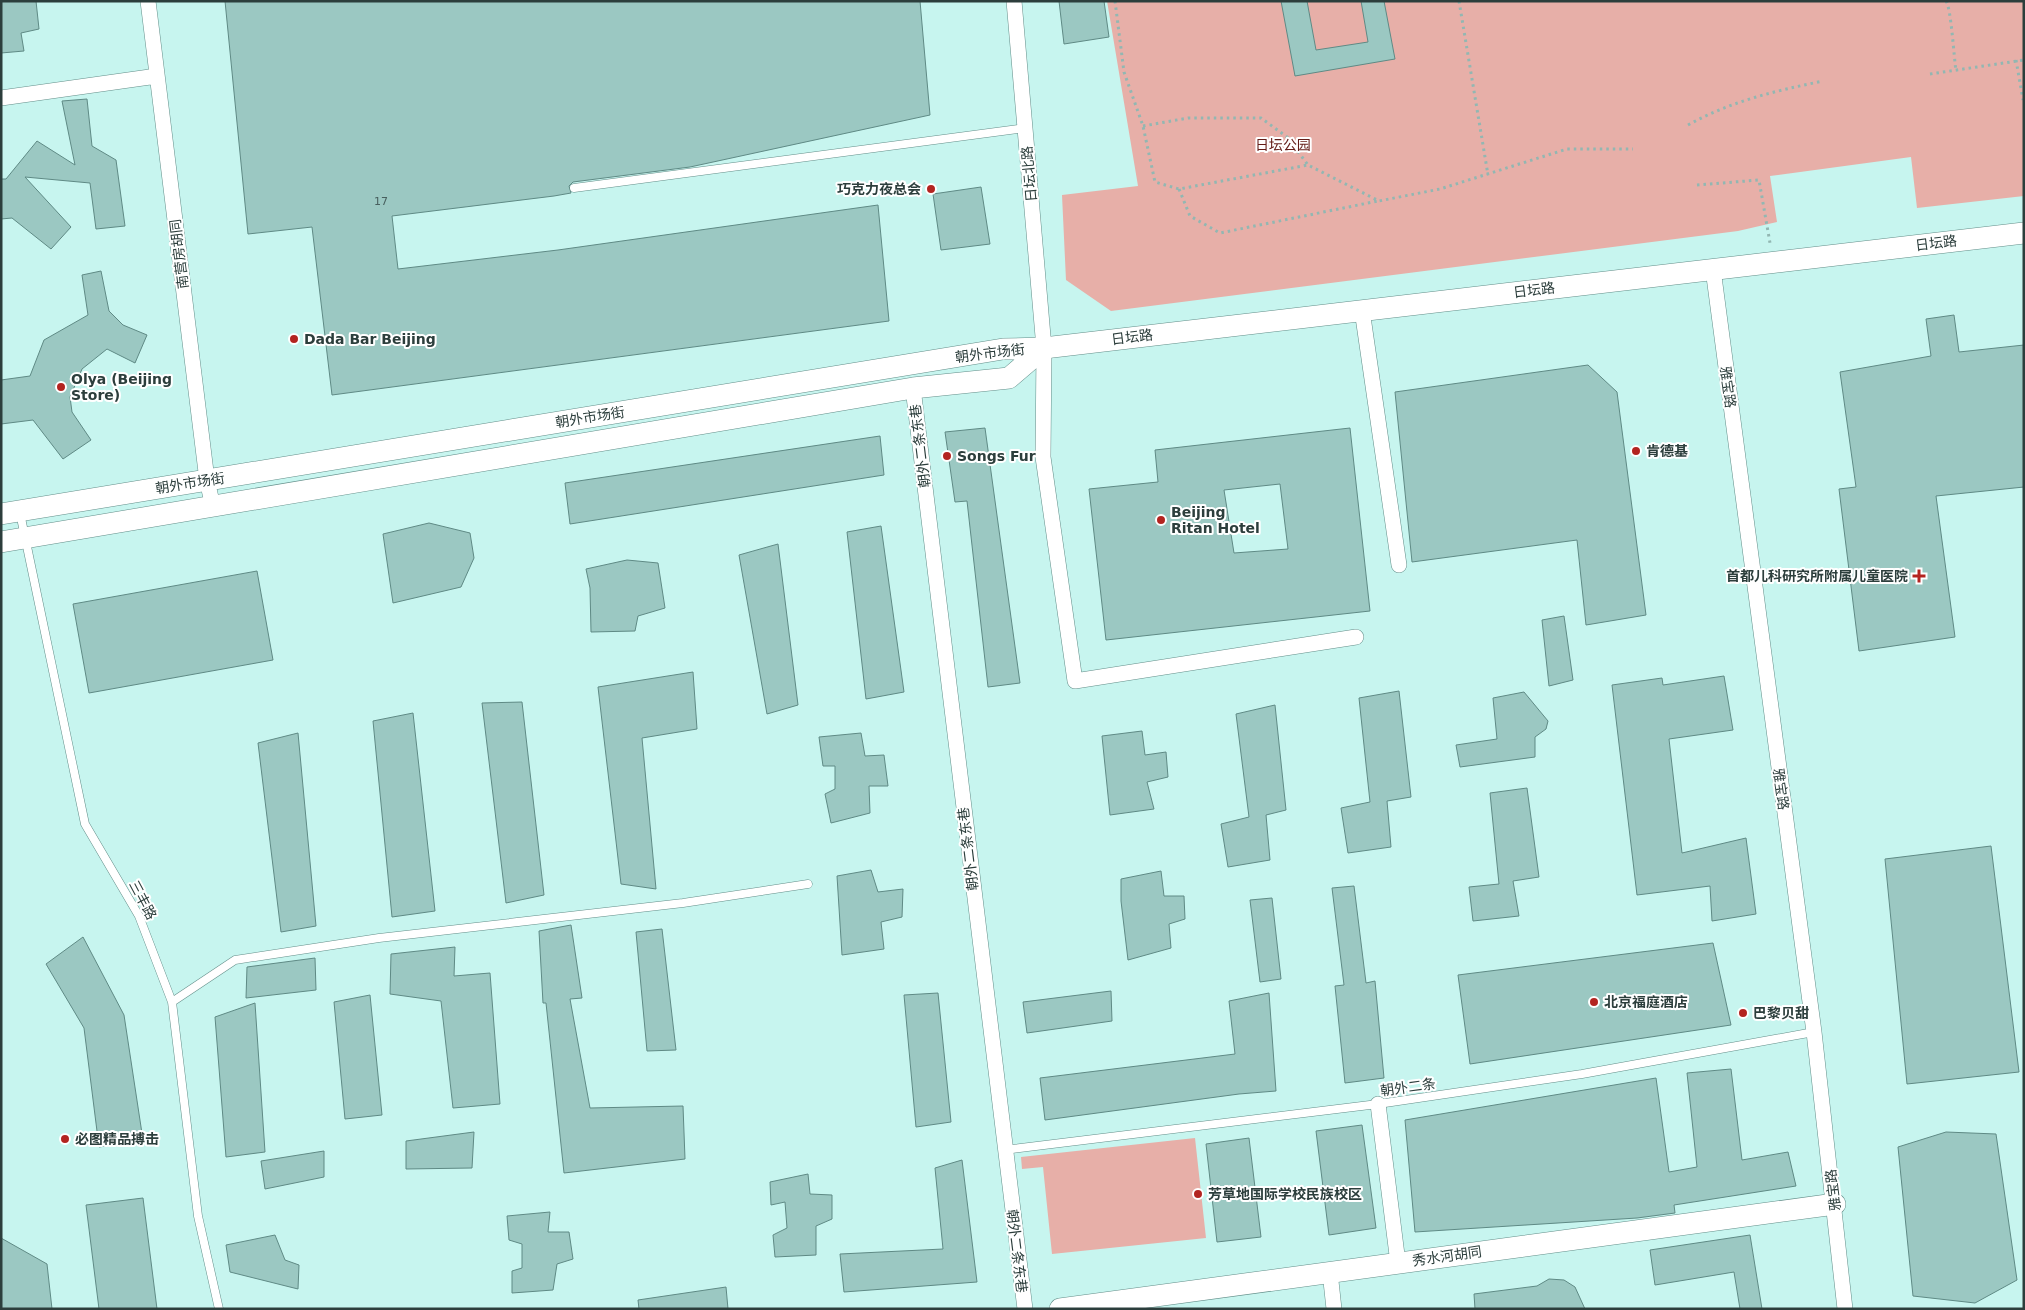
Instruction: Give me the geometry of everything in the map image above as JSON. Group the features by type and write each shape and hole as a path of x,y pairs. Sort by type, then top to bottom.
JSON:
{"main road":[{"name":"日坛路","path":"1044,348 2024,233"},
{"name":"朝外市场街","path":"10,512 993,351 1044,348"},
{"name":"朝外市场街","path":"1,542 913,388 1009,378 1044,348"},
{"name":"秀水河胡同","path":"1060,1309 1835,1204"}],"street":[{"name":"南营房胡同","path":"148,1 207,480 213,507"},
{"name":"日坛北路","path":"1014,1 1044,348 1043,457 1075,681 1356,637"},
{"path":"1,98 157,76"},
{"name":"雅宝路","path":"1713,269 1814,1032 1835,1204 1845,1309"},
{"path":"1362,310 1399,565"},
{"name":"朝外二条东巷","path":"913,388 1004,1150 1025,1309"},
{"path":"1378,1104 1398,1263"},
{"path":"1330,1272 1334,1309"}],"lane":[{"path":"574,188 1025,128"},
{"name":"三丰路","path":"10,512 25,538 85,824 139,916 172,1002 198,1216 219,1309"},
{"path":"172,1002 235,960 379,938 682,903 808,884"},
{"name":"朝外二条","path":"1004,1150 1378,1104 1582,1074 1814,1032"}],"path":[{"path":"1116,1 1124,72 1143,126 1155,182 1179,189 1308,165"},
{"path":"1459,1 1488,175"},
{"path":"1946,1 1950,6 1951,35 1956,71"},
{"path":"2016,60 2023,100"},
{"path":"1930,74 2024,60"},
{"path":"1688,125 1755,96 1823,81"},
{"path":"1143,126 1188,118 1262,118 1287,137 1308,165 1379,201"},
{"path":"1179,189 1190,216 1220,233 1440,189 1567,148 1633,149"},
{"path":"1697,185 1759,180 1773,262"}],"green space":[{"name":"日坛公园","path":"1107,1 2024,1 2024,196 1917,208 1911,157 1770,176 1777,222 1738,231 1111,311 1066,280 1062,195 1138,186"},
{"path":"1195,1138 1206,1238 1052,1254 1043,1167 1022,1169 1021,1157"}],"building":[{"path":"1,1 36,1 39,29 21,33 24,51 1,53"},
{"path":"225,1 920,1 930,115 690,167 573,182 569,186 571,193 392,216 398,269 558,250 878,205 889,321 332,395 312,227 248,234"},
{"path":"1059,1 1104,1 1109,37 1064,44"},
{"path":"1281,1 1307,1 1316,50 1368,42 1361,1 1384,1 1395,59 1295,76"},
{"path":"87,99 92,146 116,160 125,226 96,229 90,183 25,177 71,227 51,249 12,218 1,219 1,179 6,179 37,141 75,165 62,101"},
{"path":"981,187 990,244 941,250 933,194"},
{"path":"101,271 109,311 123,325 147,335 135,363 107,349 82,369 70,397 72,412 91,440 63,459 33,420 1,424 1,380 30,376 44,340 88,315 82,275"},
{"path":"1954,315 1959,352 2024,345 2024,487 1936,496 1955,637 1859,651 1839,489 1856,487 1840,372 1931,356 1926,319"},
{"path":"1588,365 1617,392 1646,615 1586,625 1577,540 1412,562 1395,392"},
{"path":"985,428 1020,683 988,687 967,501 955,502 945,432"},
{"name":"Beijing Ritan Hotel","path":"1350,428 1370,611 1106,640 1089,489 1158,482 1155,450","holes":["1280,484 1288,549 1234,553 1224,490"]},
{"path":"880,436 884,475 570,524 565,483"},
{"path":"429,523 470,533 474,558 461,587 393,603 383,534"},
{"path":"881,526 904,692 866,699 847,532"},
{"path":"778,544 798,705 767,714 739,555"},
{"path":"627,560 658,563 665,608 638,616 635,631 591,632 590,588 586,569"},
{"path":"257,571 273,660 89,693 73,604"},
{"path":"1564,616 1573,680 1549,686 1542,620"},
{"path":"693,672 697,729 642,738 656,889 621,884 598,687"},
{"path":"1724,676 1733,730 1669,739 1682,853 1746,838 1756,914 1712,921 1710,886 1637,895 1612,685 1662,678 1663,685"},
{"path":"1399,691 1411,797 1387,801 1391,847 1348,853 1341,808 1370,802 1359,698"},
{"path":"1524,692 1548,721 1546,729 1535,737 1535,757 1460,767 1456,745 1497,739 1493,698"},
{"path":"522,702 544,895 506,903 482,703"},
{"path":"1275,705 1286,810 1266,815 1270,860 1228,867 1221,824 1249,817 1236,714"},
{"path":"413,713 435,911 392,917 373,721"},
{"path":"1142,731 1145,755 1166,752 1168,777 1147,782 1154,809 1110,815 1102,736"},
{"path":"298,733 316,926 281,932 258,743"},
{"path":"861,733 865,756 884,755 888,786 869,786 870,813 831,823 825,794 835,789 835,766 823,766 819,737"},
{"path":"1527,788 1539,877 1513,881 1519,916 1473,921 1469,887 1499,884 1490,793"},
{"path":"1991,846 2019,1072 1907,1084 1885,859"},
{"path":"871,870 878,892 903,889 902,917 881,922 884,949 842,955 837,876"},
{"path":"1161,871 1164,896 1184,896 1185,919 1169,924 1171,948 1128,960 1121,901 1121,879"},
{"path":"1354,886 1366,983 1375,981 1384,1078 1345,1083 1335,986 1344,985 1332,888"},
{"path":"1272,898 1281,979 1260,982 1250,900"},
{"path":"571,925 582,998 570,999 590,1108 683,1106 685,1159 564,1173 546,1003 543,1003 539,931"},
{"path":"662,929 676,1050 647,1051 636,932"},
{"path":"83,937 124,1015 143,1140 99,1147 84,1028 46,964"},
{"path":"1713,943 1731,1025 1470,1064 1458,975"},
{"path":"455,947 454,976 490,973 500,1104 453,1108 441,1001 390,994 391,954"},
{"path":"315,958 316,990 246,998 247,967"},
{"path":"1111,991 1112,1021 1027,1033 1023,1002"},
{"path":"938,993 951,1122 916,1127 904,995"},
{"path":"1269,993 1276,1091 1239,1094 1045,1120 1040,1078 1235,1054 1229,1001"},
{"path":"370,995 382,1115 345,1119 334,1002"},
{"path":"255,1003 265,1152 226,1157 215,1017"},
{"path":"1731,1069 1742,1160 1788,1152 1796,1186 1674,1205 1675,1213 1637,1218 1415,1232 1405,1120 1656,1078 1669,1172 1697,1167 1687,1073"},
{"path":"1362,1125 1376,1228 1329,1235 1316,1131"},
{"path":"474,1132 472,1168 406,1169 406,1141"},
{"path":"1946,1132 1996,1134 2017,1280 1975,1303 1913,1296 1898,1147"},
{"path":"1249,1138 1261,1237 1217,1242 1206,1144"},
{"path":"324,1151 324,1177 265,1189 261,1161"},
{"path":"962,1160 977,1282 844,1292 840,1254 943,1249 935,1168"},
{"path":"808,1174 810,1194 832,1195 832,1219 816,1226 816,1255 775,1257 773,1235 787,1228 785,1202 771,1205 770,1182"},
{"path":"143,1198 157,1309 99,1309 86,1205"},
{"path":"550,1212 548,1232 569,1232 573,1259 557,1264 553,1290 512,1293 512,1271 522,1268 522,1244 509,1240 507,1216"},
{"path":"275,1235 285,1260 299,1265 298,1289 230,1272 226,1245"},
{"path":"1750,1235 1762,1309 1740,1309 1734,1272 1655,1285 1650,1250"},
{"path":"1,1238 47,1264 52,1309 1,1309"},
{"path":"1549,1279 1564,1280 1575,1287 1585,1309 1475,1309 1474,1294 1537,1286"},
{"path":"726,1287 728,1309 639,1309 638,1300"}],"place":[{"name":"巧克力夜总会","path":"931,189"},
{"name":"Dada Bar Beijing","path":"294,339"},
{"name":"Olya (Beijing Store)","path":"61,387"},
{"name":"肯德基","path":"1636,451"},
{"name":"Songs Fur","path":"947,456"},
{"name":"Beijing Ritan Hotel","path":"1161,520"},
{"name":"首都儿科研究所附属儿童医院","path":"1919,576"},
{"name":"北京福庭酒店","path":"1594,1002"},
{"name":"巴黎贝甜","path":"1743,1013"},
{"name":"必图精品搏击","path":"65,1139"},
{"name":"芳草地国际学校民族校区","path":"1198,1194"}]}
